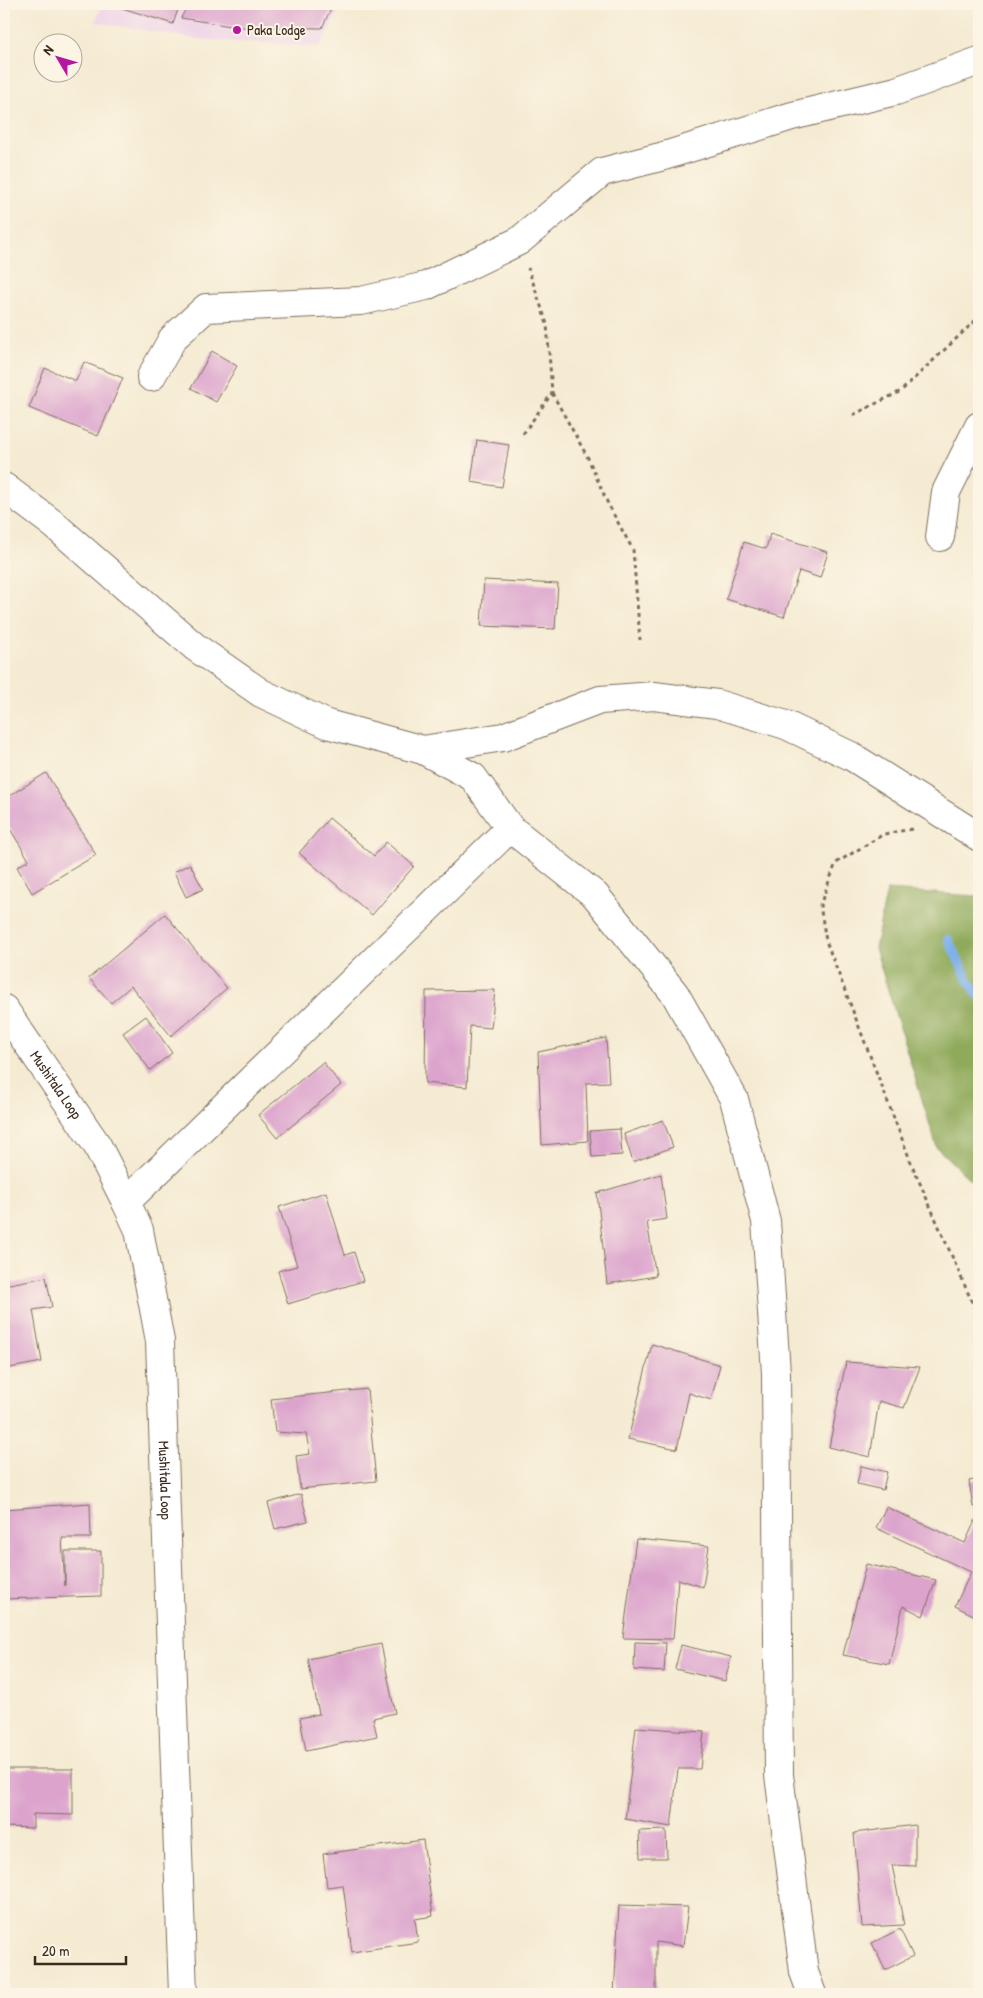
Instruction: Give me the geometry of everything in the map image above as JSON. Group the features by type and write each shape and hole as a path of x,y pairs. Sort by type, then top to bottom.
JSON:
{"street":[{"path":"151,377 173,338 206,308 360,301 426,286 519,241 602,172 664,156 792,116 896,91 979,61"},
{"path":"940,537 946,492 979,426"},
{"path":"4,487 52,523 195,647 261,693 327,724 423,750 473,777 510,828 595,895 675,994 734,1099 766,1220 776,1374 779,1776 804,1972 812,1994"},
{"path":"423,750 503,737 600,700 654,696 717,704 786,725 851,756 979,837"},
{"path":"126,1202 510,828"},
{"name":"Mushitala Loop","path":"4,1009 97,1145 126,1202 139,1230 160,1341 183,1994"}],"path":[{"path":"519,241 547,324 552,393 588,458 608,504 633,550 640,640"},
{"path":"853,415 901,391 979,317"},
{"path":"523,434 552,393"},
{"path":"922,828 884,834 836,863 820,905 826,941 905,1146 979,1318"}],"shaded area":[{"name":"Paka Lodge","path":"103,4 342,4 320,47 196,39 95,22"}],"green space":[{"path":"887,890 976,896 979,898 979,1188 937,1148 875,948"}],"building":[{"path":"119,4 180,4 173,24 119,7"},
{"path":"188,4 333,4 322,28 237,27 181,18"},
{"path":"212,351 237,366 216,402 191,388"},
{"path":"84,362 123,378 98,436 29,408 45,368 76,381"},
{"path":"477,440 509,445 502,487 471,482"},
{"path":"770,534 828,552 820,578 799,571 784,617 726,599 744,542 766,549"},
{"path":"484,580 558,584 555,629 481,626"},
{"path":"46,773 96,855 32,893 17,867 29,860 4,819 4,799"},
{"path":"329,818 374,856 386,842 414,866 372,915 299,853"},
{"path":"190,864 203,889 186,897 174,872"},
{"path":"165,914 227,988 171,1036 131,986 111,1003 89,978"},
{"path":"495,990 491,1028 470,1026 467,1087 425,1083 426,991"},
{"path":"146,1016 172,1053 150,1070 123,1033"},
{"path":"606,1038 609,1082 586,1083 588,1141 542,1145 538,1052"},
{"path":"323,1062 341,1085 277,1138 258,1115"},
{"path":"663,1120 673,1147 633,1162 624,1134"},
{"path":"620,1129 622,1155 592,1157 590,1131"},
{"path":"661,1174 667,1219 647,1222 656,1276 607,1284 597,1193"},
{"path":"326,1192 345,1255 354,1252 363,1281 288,1304 278,1271 297,1266 279,1207"},
{"path":"46,1277 52,1307 33,1310 42,1362 4,1369 4,1285"},
{"path":"652,1344 720,1365 711,1400 689,1393 677,1449 628,1439"},
{"path":"846,1362 920,1367 904,1408 879,1401 870,1457 829,1447"},
{"path":"367,1389 376,1481 300,1489 296,1456 310,1454 306,1434 275,1432 271,1399"},
{"path":"861,1466 887,1472 883,1490 857,1484"},
{"path":"979,1479 979,1506 973,1507 969,1481"},
{"path":"301,1494 308,1521 275,1529 268,1503"},
{"path":"90,1503 91,1538 62,1538 65,1586 65,1551 101,1551 101,1596 4,1599 4,1509"},
{"path":"886,1507 965,1543 979,1512 979,1618 955,1606 971,1572 876,1528"},
{"path":"636,1539 709,1546 703,1587 678,1579 673,1639 623,1638"},
{"path":"866,1564 936,1580 923,1616 903,1606 889,1664 843,1655"},
{"path":"635,1642 666,1643 664,1672 634,1670"},
{"path":"381,1644 395,1713 373,1718 377,1736 306,1751 300,1718 319,1714 308,1659"},
{"path":"681,1645 731,1657 725,1681 675,1669"},
{"path":"636,1727 704,1732 700,1769 678,1769 671,1827 625,1819"},
{"path":"4,1769 73,1769 73,1815 33,1814 33,1828 4,1827"},
{"path":"915,1825 915,1866 892,1865 904,1925 862,1927 854,1833"},
{"path":"666,1830 667,1858 640,1858 639,1831"},
{"path":"423,1840 433,1916 415,1919 418,1942 352,1952 343,1885 327,1887 323,1854"},
{"path":"619,1905 688,1907 683,1946 656,1942 656,1994 614,1994"},
{"path":"900,1929 913,1956 885,1970 872,1943"}],"waterway":[{"path":"948,939 968,980 979,996"}],"place":[{"name":"Paka Lodge","path":"237,30"}]}
